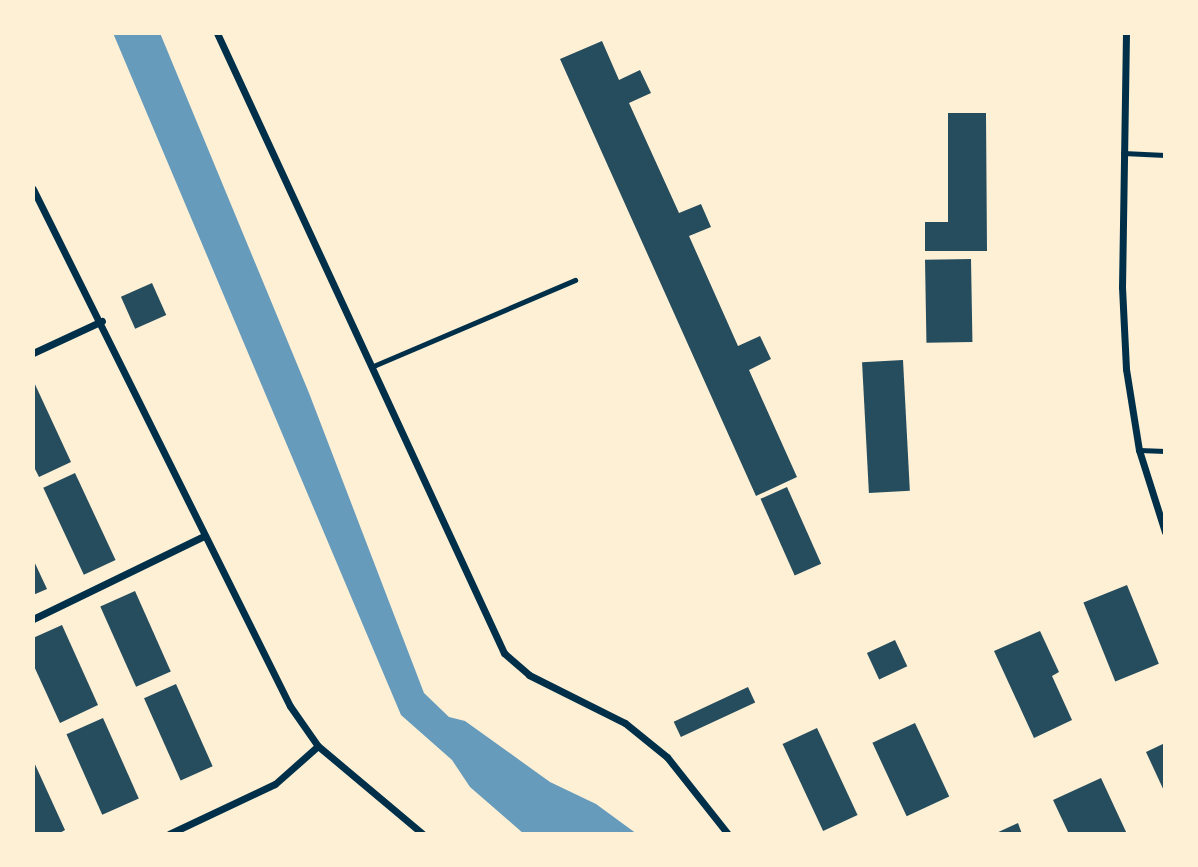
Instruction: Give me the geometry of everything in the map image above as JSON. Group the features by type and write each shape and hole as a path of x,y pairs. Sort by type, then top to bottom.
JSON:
{"street":[{"path":"217,33 504,653 529,675 625,723 667,757 728,834"},
{"path":"1126,33 1123,153 1126,369 1139,450 1165,532"},
{"path":"33,189 102,321 204,536 290,706 318,746 423,834"},
{"path":"33,353 102,321"},
{"path":"33,619 204,536"},
{"path":"169,834 275,784 318,746"}],"lane":[{"path":"1123,153 1165,155"},
{"path":"371,367 575,280"},
{"path":"1139,450 1165,451"}],"water":[{"path":"113,33 160,33 309,393 424,693 449,717 465,721 550,782 596,804 637,834 524,834 470,787 452,760 401,715"}],"building":[{"path":"602,41 619,80 640,70 651,93 629,103 679,213 701,204 711,227 689,236 738,346 760,336 771,359 749,370 797,477 756,496 560,59"},
{"path":"948,113 986,113 987,251 925,251 925,222 948,222"},
{"path":"971,259 972,342 926,343 925,260"},
{"path":"152,283 166,315 135,329 121,297"},
{"path":"903,360 910,491 869,493 862,362"},
{"path":"33,380 71,462 39,477 33,465"},
{"path":"75,473 116,560 84,575 43,488"},
{"path":"787,487 821,564 795,576 761,499"},
{"path":"33,559 47,589 33,595"},
{"path":"1127,585 1159,664 1115,681 1083,603"},
{"path":"135,591 171,671 136,687 100,606"},
{"path":"62,625 98,705 60,723 33,664 33,638"},
{"path":"1040,631 1059,672 1052,676 1072,720 1034,738 994,651"},
{"path":"895,640 907,666 879,679 867,653"},
{"path":"176,684 213,766 181,780 144,698"},
{"path":"748,687 755,702 681,737 674,722"},
{"path":"103,718 139,798 102,815 66,734"},
{"path":"915,723 949,796 907,816 872,743"},
{"path":"817,728 858,815 823,831 783,744"},
{"path":"1165,743 1165,793 1146,752"},
{"path":"33,760 65,830 58,834 33,834"},
{"path":"1101,778 1127,834 1069,834 1053,800"},
{"path":"1018,823 1022,834 994,834"}]}
